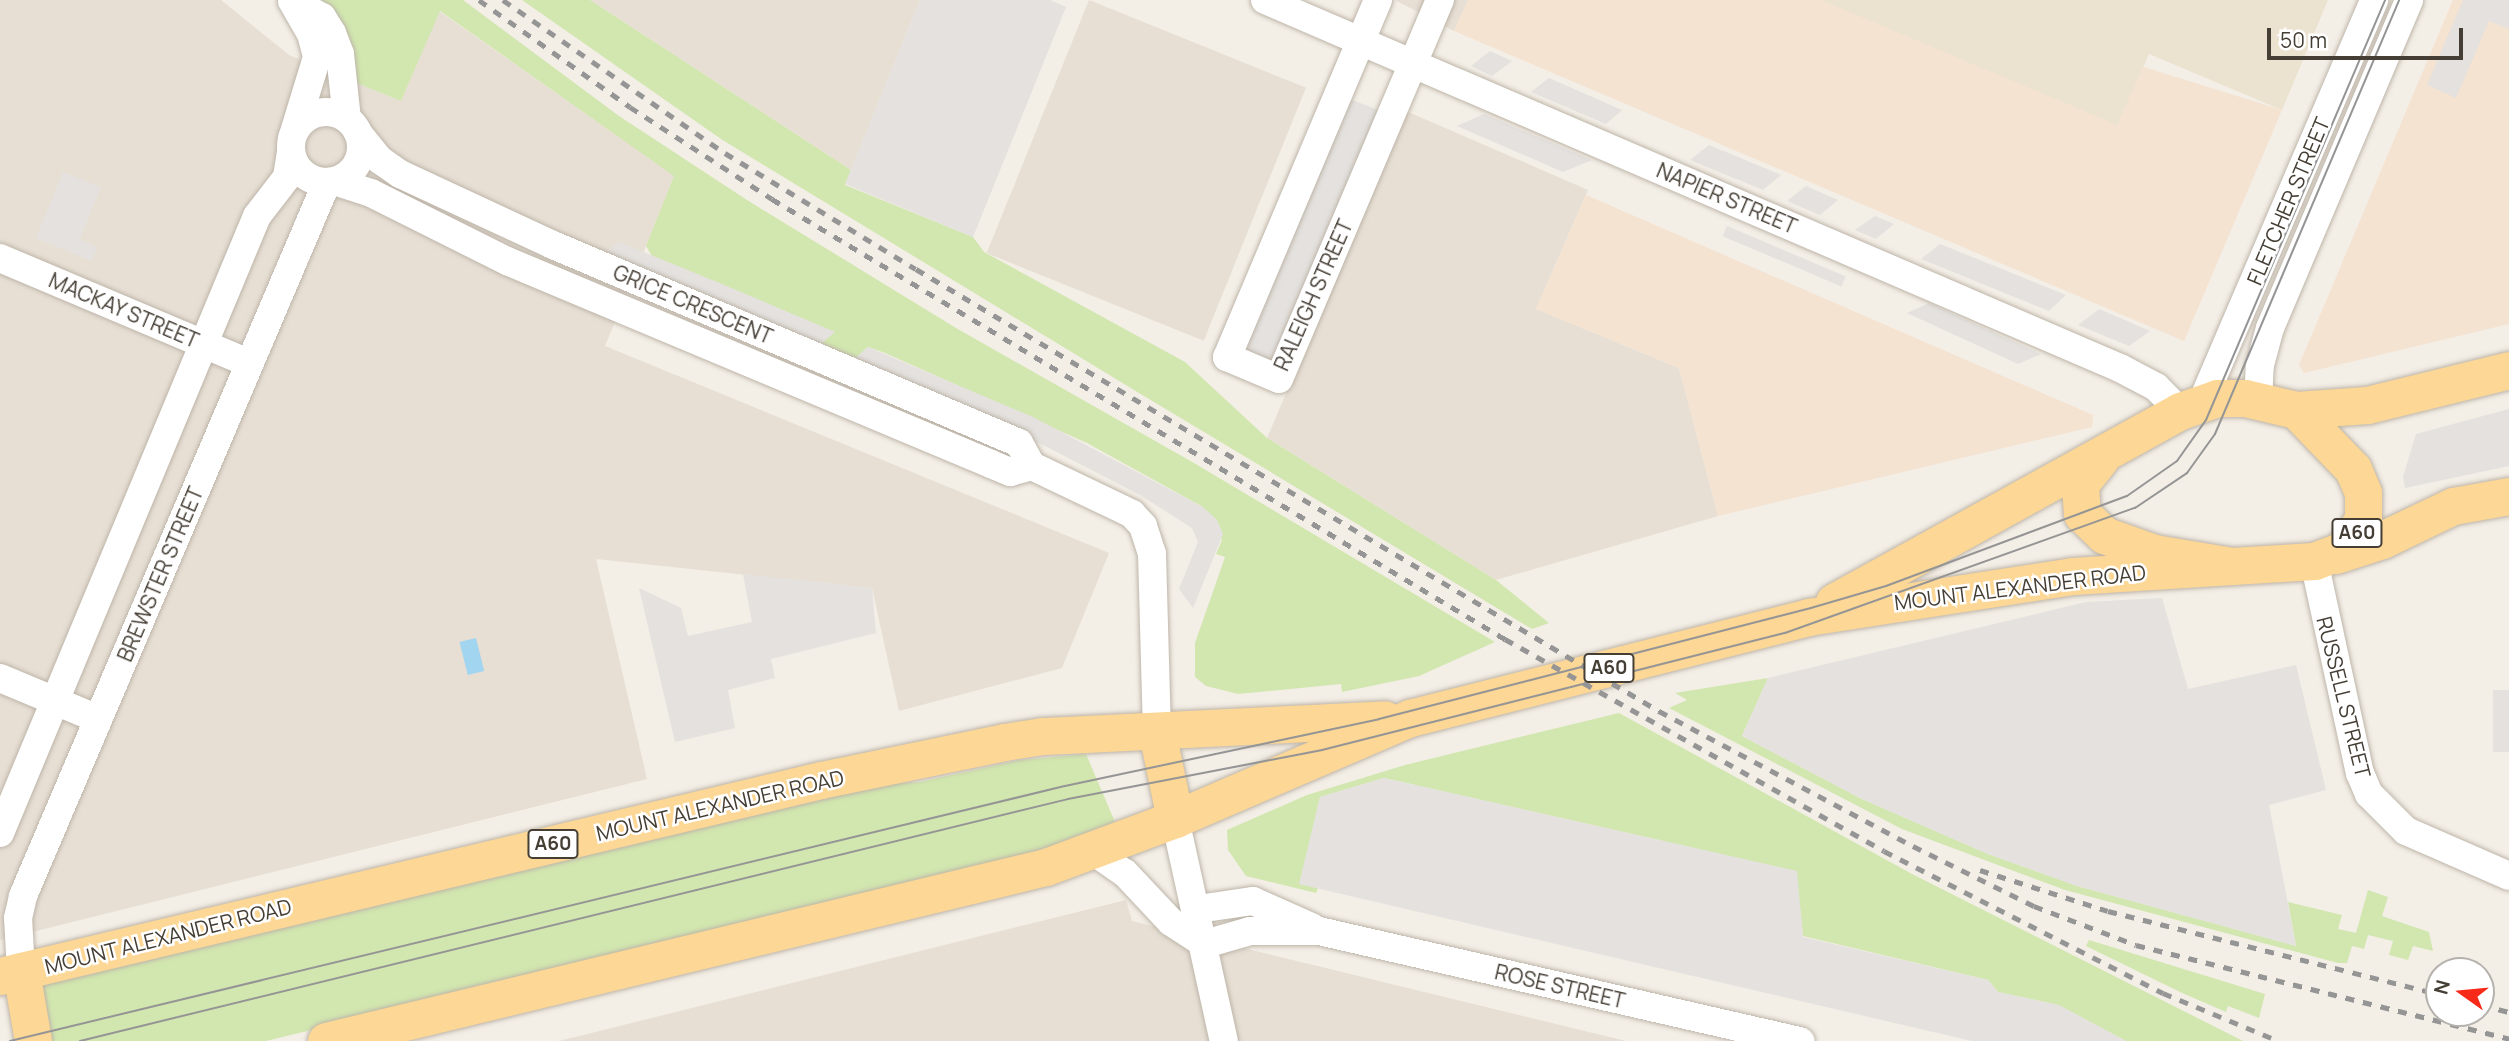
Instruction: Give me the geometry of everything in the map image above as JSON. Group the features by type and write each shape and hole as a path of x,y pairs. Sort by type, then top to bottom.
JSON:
{"main road":[{"name":"A60","path":"2509,370 2367,405 2296,410 2258,400 2231,397 2191,406 2101,458 2085,473 2078,496 2082,514 2098,531 2142,550 2232,566 2318,560 2382,540 2453,506 2509,496"},
{"name":"A60","path":"2296,410 2349,463 2362,494 2364,513 2359,531 2343,550 2318,560"},
{"name":"MOUNT ALEXANDER ROAD","path":"1808,617 2101,458"},
{"name":"MOUNT ALEXANDER ROAD","path":"327,1041 988,883 1093,851 1175,819 1410,718 1808,617 2073,576 2232,566"},
{"name":"MOUNT ALEXANDER ROAD","path":"10,974 851,773 1044,736 1410,718"},
{"path":"1157,732 1175,819"},
{"path":"10,974 33,1041"}],"street":[{"name":"NAPIER STREET","path":"1265,0 2120,368 2191,406"},
{"name":"RALEIGH STREET","path":"1378,0 1227,357 1279,379 1440,0"},
{"name":"FLETCHER STREET","path":"2191,406 2374,0"},
{"name":"FLETCHER STREET","path":"2258,400 2260,365 2270,328 2409,0"},
{"path":"291,1 318,14 332,33 340,54 353,126 357,163 330,181 306,176 292,143 300,123 319,112 353,126"},
{"path":"0,833 257,216 287,177 292,143 317,57 311,34 291,1"},
{"name":"GRICE CRESCENT","path":"353,126 388,168 450,199 1019,443 1032,466 1122,507 1143,526 1152,554 1157,732"},
{"name":"GRICE CRESCENT","path":"330,181 371,192 438,226 616,306 1010,472 1032,466"},
{"name":"BREWSTER STREET","path":"10,974 20,906 248,363 330,181"},
{"path":"438,226 450,199"},
{"name":"MACKAY STREET","path":"0,258 248,363"},
{"path":"616,306 628,277"},
{"path":"836,399 847,369"},
{"name":"RUSSELL STREET","path":"2318,560 2360,773 2370,794 2379,808 2406,831 2509,876"},
{"path":"0,678 98,719"},
{"path":"1175,819 1198,909 1224,1041"},
{"path":"1093,851 1125,873 1171,922 1205,944"},
{"name":"ROSE STREET","path":"1198,909 1253,901 1319,931 1735,1034 1801,1041"},
{"name":"ROSE STREET","path":"1205,944 1250,931 1319,931"}],"shaded area":[{"path":"0,0 221,0 289,55 401,101 439,11 675,176 605,346 1109,553 1062,668 899,711 872,588 596,559 647,779 0,940"},
{"path":"590,0 920,0 851,170"},
{"path":"920,0 1050,0 1066,7 973,237 845,184"},
{"path":"1089,0 1306,88 1204,341 987,253"},
{"path":"1395,0 1468,0 1454,31"},
{"path":"1468,0 1928,0 2282,110 2184,341 1454,31"},
{"path":"1821,0 2328,0 2282,110 2149,54 2117,125"},
{"path":"2453,0 2509,0 2509,324 2304,373 2299,365"},
{"path":"2463,0 2509,0 2509,29 2489,21 2456,98 2427,85"},
{"path":"1490,51 1512,61 1492,76 1471,66"},
{"path":"1549,78 1622,110 1606,124 1531,92"},
{"path":"1339,95 1391,115 1289,381 1237,361"},
{"path":"1406,111 1588,190 1536,309 1679,368 1718,516 1496,580 1267,438"},
{"path":"1484,114 1592,160 1563,172 1457,126"},
{"path":"1709,145 1781,175 1763,190 1690,160"},
{"path":"63,172 101,187 80,239 97,247 92,261 36,238"},
{"path":"1806,186 1838,200 1820,215 1787,201"},
{"path":"1586,195 2093,415 2092,427 1718,516 1679,368 1536,309"},
{"path":"1875,216 1894,224 1876,239 1855,230"},
{"path":"1727,226 1846,276 1841,287 1723,236"},
{"path":"619,242 835,332 816,348 605,253"},
{"path":"1940,244 2066,295 2049,311 1921,259"},
{"path":"1929,303 2041,354 2018,364 1907,313"},
{"path":"2099,309 2150,331 2129,346 2078,325"},
{"path":"868,347 1033,417 1203,507 1217,520 1223,534 1193,608 1179,589 1198,542 1192,528 1140,495 1041,444 851,362"},
{"path":"2509,409 2509,466 2405,488 2403,477 2416,434"},
{"path":"743,574 872,588 876,633 771,659 775,678 728,690 735,728 675,742 639,588 681,608 688,636 752,622"},
{"path":"2162,598 2188,689 2296,665 2326,790 2269,805 2296,946 2077,886 1988,854 1862,799 1742,736 1768,678 2086,602"},
{"path":"2493,690 2509,690 2509,752 2493,752"},
{"path":"1384,778 1797,871 1803,937 1988,980 1998,992 2059,1005 2126,1041 1972,1041 1299,884 1320,797"},
{"path":"1126,900 1132,921 1626,1041 559,1041"}],"green space":[{"path":"318,0 463,0 619,116 747,200 956,328 1194,463 1495,642 1419,676 1342,692 1341,684 1238,694 1206,686 1195,677 1195,643 1225,557 1216,554 1222,540 1203,507 1087,443 885,353 868,347 851,362 816,348 834,332 652,256 646,246 674,176 440,11 401,101 354,82"},
{"path":"522,0 590,0 851,170 845,185 973,237 984,252 1185,362 1267,438 1496,580 1549,623 1532,629 1134,390 721,139"},
{"path":"1768,678 1742,736 1862,799 1988,854 2077,886 2296,946 2288,902 2342,915 2338,929 2356,933 2368,890 2388,897 2382,916 2429,932 2433,951 2413,946 2408,960 2389,955 2393,941 2368,935 2364,949 2352,946 2347,963 2338,963 2065,890 1902,829 1669,708 1687,700 1675,693"},
{"path":"1619,713 1912,874 2243,1041 2126,1041 2058,1005 1998,992 1988,980 1803,936 1796,871 1384,778 1320,797 1300,884 1318,888 1316,893 1246,876 1228,850 1227,830 1307,795 1405,765"},
{"path":"1086,754 1115,822 1036,854 266,1041 48,1041 40,984 862,786 919,782 1020,760"},
{"path":"2089,940 2265,994 2259,1018 2228,1006 2226,1012 2180,992 2086,946"}],"water":[{"path":"476,638 484,671 468,675 460,642"}],"tram line":[{"path":"10,1041 1065,786 1379,719 1811,608 1886,586 2127,496 2177,461 2206,420 2385,0"},
{"path":"80,1041 1068,799 1322,750 1785,633 2135,508 2187,473 2215,434 2399,0"}],"railway":[{"path":"479,0 630,107 772,199 1505,639 1884,851 2163,993 2279,1041"},
{"path":"503,0 725,153 916,269 1659,711 1913,846 2034,906 2136,945 2509,1039"},
{"path":"1980,870 2108,911 2425,990"},
{"path":"2495,1008 2509,1012"}]}
